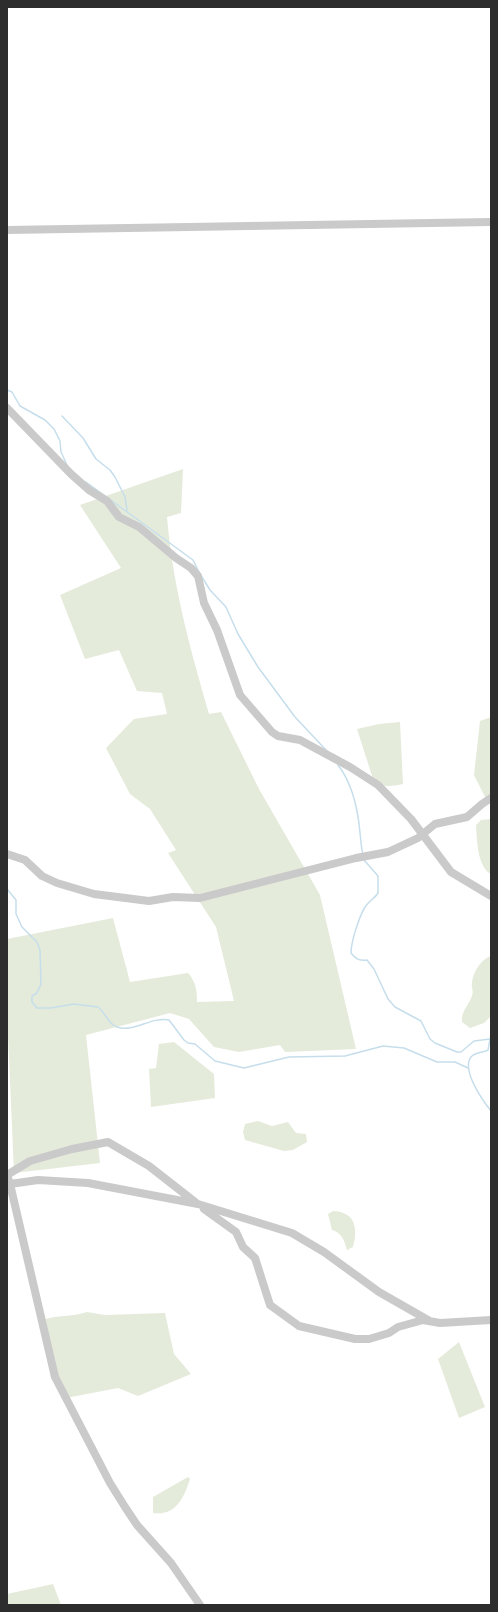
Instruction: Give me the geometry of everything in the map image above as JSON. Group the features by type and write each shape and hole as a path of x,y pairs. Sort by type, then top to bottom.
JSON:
{"street":[{"path":"7,230 491,222"},
{"path":"7,408 71,474 89,490 108,501 119,517 139,527 176,558 191,568 198,576 204,603 217,630 240,696 272,732 278,736 300,740 350,767 378,785 411,820 451,872 491,896"},
{"path":"7,854 24,860 42,876 57,883 94,894 149,901 173,897 200,898 249,887 356,858 388,852 403,846 436,824 467,818 491,798"},
{"path":"200,1605 171,1563 137,1525 129,1513 110,1483 55,1377 7,1174 30,1161 72,1149 108,1142 149,1166 236,1232 243,1247 255,1258 270,1305 294,1323 310,1329 355,1339 370,1339 389,1333 398,1327 428,1320"},
{"path":"10,1184 38,1180 88,1182 198,1204 292,1233 324,1252 379,1292 428,1320 440,1323 491,1320"}],"green space":[{"path":"183,469 181,513 167,517 173,568 183,617 209,714 221,712 259,789 320,895 356,1049 285,1052 280,1045 239,1052 214,1047 189,1019 170,1013 86,1035 100,1163 14,1173 7,1013 7,939 113,918 130,982 188,973 196,986 197,1002 234,1001 216,927 168,853 176,850 150,809 130,794 106,748 134,719 167,714 162,693 137,691 119,650 85,659 60,595 121,568 80,505"},
{"path":"491,717 491,798 486,799 474,775 480,721"},
{"path":"400,722 403,784 384,786 377,784 374,782 357,729 379,724"},
{"path":"491,819 491,874 486,870 480,859 477,845 476,825 481,820"},
{"path":"491,956 491,1016 484,1023 470,1028 462,1022 462,1018 473,994 473,979 476,970 481,963"},
{"path":"174,1042 214,1074 215,1098 151,1107 149,1069 156,1068 159,1044"},
{"path":"258,1121 272,1126 288,1122 296,1133 306,1134 307,1142 293,1150 284,1151 245,1140 243,1132 245,1124"},
{"path":"333,1211 341,1212 347,1215 354,1223 355,1240 353,1247 347,1250 342,1237 332,1230 328,1214"},
{"path":"87,1312 105,1315 165,1313 174,1354 191,1374 138,1396 118,1388 66,1398 55,1377 42,1320"},
{"path":"459,1342 485,1407 459,1418 438,1359"},
{"path":"188,1477 190,1479 188,1486 178,1504 168,1512 153,1513 153,1497"},
{"path":"53,1584 61,1605 7,1605 7,1594"}],"waterway":[{"path":"7,390 12,392 20,406 45,420 54,429 60,441 61,452 67,465"},
{"path":"62,416 83,438 96,459 110,470 115,477 125,497 127,510"},
{"path":"86,482 193,560 200,574"},
{"path":"202,577 210,590 226,607 238,634 258,667 295,717 327,751"},
{"path":"338,765 343,772 354,797 363,855"},
{"path":"364,860 378,876 378,893 363,911 354,936 351,953 358,959 367,960 374,969 388,999 395,1007 421,1021 430,1039 435,1043 457,1052 461,1052 474,1041 490,1039"},
{"path":"7,889 16,900 16,914 22,927 37,942 40,950 41,984 37,993 32,996 32,1002 37,1008 51,1008 74,1004 98,1007 111,1023 117,1027 123,1028 130,1028 156,1020 169,1020 184,1040 188,1043 195,1044 215,1061 244,1068 289,1057 345,1056 383,1046 404,1048 437,1062 455,1062 468,1068"},
{"path":"491,1034 488,1050 473,1055 469,1063 469,1070 474,1085 491,1111"}]}
